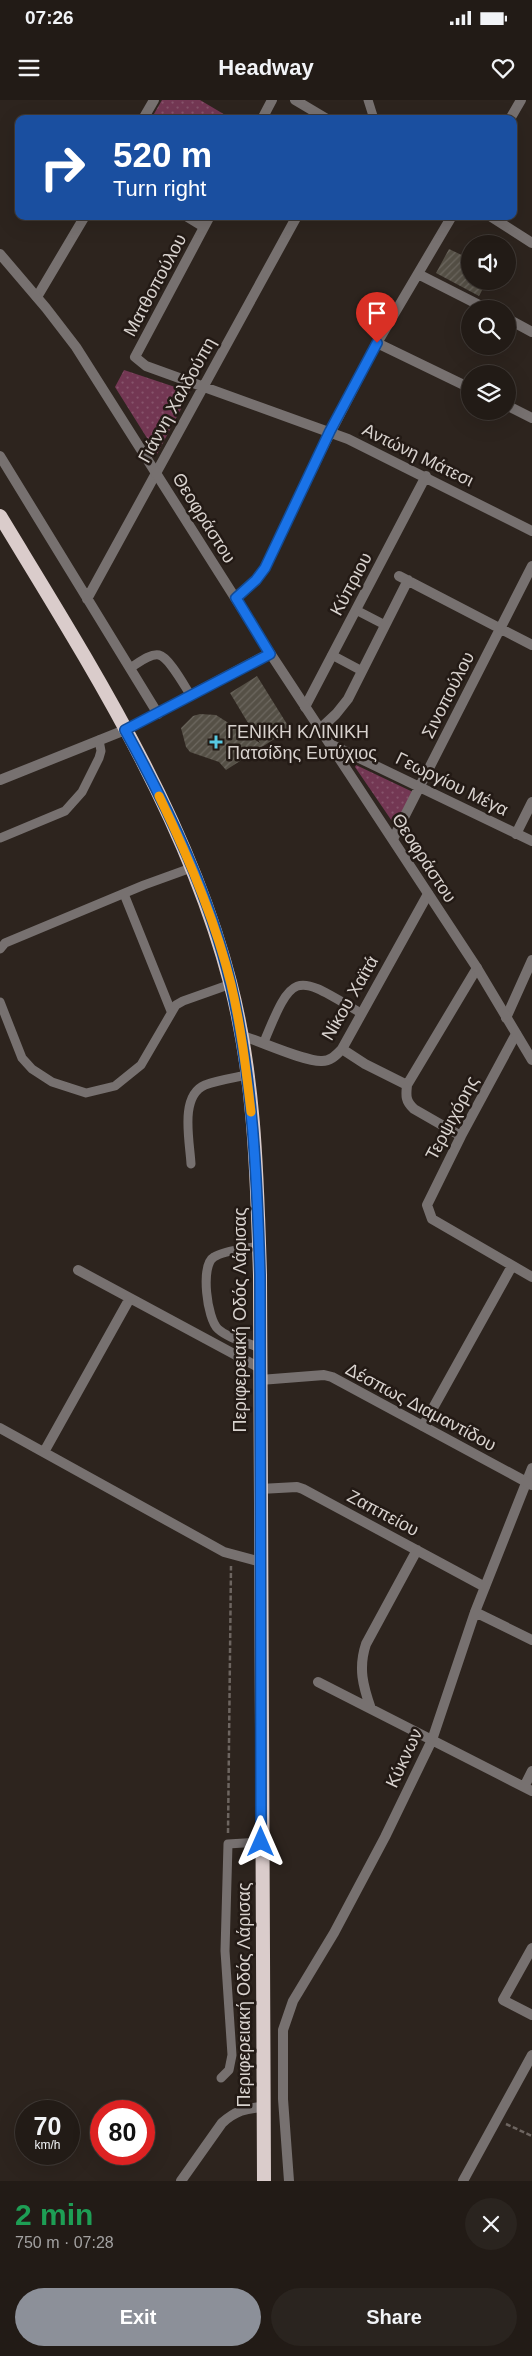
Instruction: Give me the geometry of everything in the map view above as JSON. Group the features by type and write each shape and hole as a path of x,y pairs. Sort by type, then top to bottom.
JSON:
{"highway":[{"name":"Περιφερειακή Οδός Λάρισας","path":"0,516 125,730 166,809 192,868 215,930 231,984 247,1075 258,1181 259,1246 264,2181"}],"street":[{"path":"145,115 154,100"},
{"path":"264,115 272,100"},
{"path":"295,100 320,115"},
{"path":"512,115 521,100"},
{"path":"37,297 83,220"},
{"path":"193,220 204,227"},
{"name":"Ματθοπούλου","path":"146,366 135,357 208,220"},
{"name":"Γιάννη Χαλδούπη","path":"87,599 202,386 295,220"},
{"path":"236,598 256,580 265,568 330,431 377,343 450,220"},
{"path":"496,220 532,243"},
{"name":"Θεοφράστου","path":"0,254 76,347 270,654 477,968 532,1060"},
{"path":"418,274 469,300"},
{"path":"516,323 532,332"},
{"path":"377,343 461,384"},
{"name":"Αντώνη Μάτεσι","path":"146,366 330,431 426,476 532,530"},
{"path":"516,410 532,418"},
{"path":"0,456 158,714"},
{"name":"Κύπριου","path":"305,707 426,476"},
{"name":"Σινοπούλου","path":"393,839 532,566"},
{"path":"320,729 343,707 385,625 404,578 532,645"},
{"path":"0,780 125,730 270,654"},
{"name":"Γεωργίου Μέγα","path":"330,744 532,841"},
{"path":"516,834 532,802"},
{"name":"Νίκου Χαϊτά","path":"240,1035 264,1042 309,1060 324,1061 333,1058 342,1049 428,894"},
{"path":"506,1018 532,960"},
{"path":"461,1136 408,1104 406,1096 407,1084 477,968"},
{"name":"Τερψιχόρης","path":"512,1266 432,1219 427,1205 461,1136 516,1034"},
{"path":"342,1049 365,1064 407,1084"},
{"path":"423,1426 512,1266 532,1277"},
{"path":"78,1270 260,1374"},
{"path":"44,1452 130,1298"},
{"name":"Δέσπως Διαμαντίδου","path":"260,1374 324,1375 332,1377 529,1484"},
{"path":"0,1428 231,1555 260,1562"},
{"name":"Κύκνων","path":"289,2181 283,2099 283,2030 293,2002 334,1933 385,1837 432,1740 475,1612 529,1484 532,1468"},
{"name":"Ζαππείου","path":"260,1489 297,1487 303,1489 485,1586"},
{"path":"371,1709 361,1673 361,1659 366,1644 416,1550"},
{"path":"475,1612 532,1640"},
{"path":"318,1682 528,1789 532,1771"},
{"path":"532,1948 503,2000 532,2015"},
{"path":"264,2032 283,2030"},
{"path":"462,2181 495,2118 532,2055"},
{"path":"182,2181 222,2123 230,2116 249,2108 263,2108"}],"lane":[{"path":"368,100 373,115"},
{"path":"356,610 385,625"},
{"path":"130,668 151,656 158,655 166,658 191,696"},
{"path":"332,655 362,671"},
{"path":"0,838 65,811 75,802 99,758 101,751 99,740"},
{"path":"0,949 5,944 124,894 192,868"},
{"path":"124,894 171,1011"},
{"path":"0,1002 22,1058 32,1069 52,1082 86,1092 115,1086 141,1065 160,1034 171,1011 183,1001 231,984"},
{"path":"264,1042 279,1006 286,994 294,986 305,984 316,986 361,1012"},
{"path":"191,1164 189,1110 194,1093 206,1084 247,1075"},
{"path":"259,1246 214,1256 207,1263 205,1274 212,1323 224,1333 260,1348"},
{"path":"221,2078 228,2070 232,2055 225,1951 228,1844 261,1842"}],"path":[{"path":"228,1844 231,1555"},
{"path":"495,2118 532,2136"}],"shaded area":[{"path":"162,100 200,100 225,115 153,115"},
{"path":"124,370 190,392 157,454 115,387"},
{"path":"356,765 415,793 396,827 355,767"}],"building":[{"path":"449,249 461,255 461,286 436,273"},
{"path":"468,290 482,290 479,296"},
{"path":"257,676 290,729 226,770 219,762 190,752 186,747 181,728 193,716 200,714 216,715 260,743 230,693"}],"slow traffic":[{"path":"159,796 202,895 215,930 231,984 247,1075 251,1112"}],"place":[{"name":"ΓΕΝΙΚΗ ΚΛΙΝΙΚΗ Πατσίδης Ευτύχιος","path":"216,742"}],"route":[{"path":"261,1842 260,1275 258,1181 247,1075 231,984 215,930 166,809 125,730 270,654 236,598 256,580 265,568 330,431 377,343"}]}
